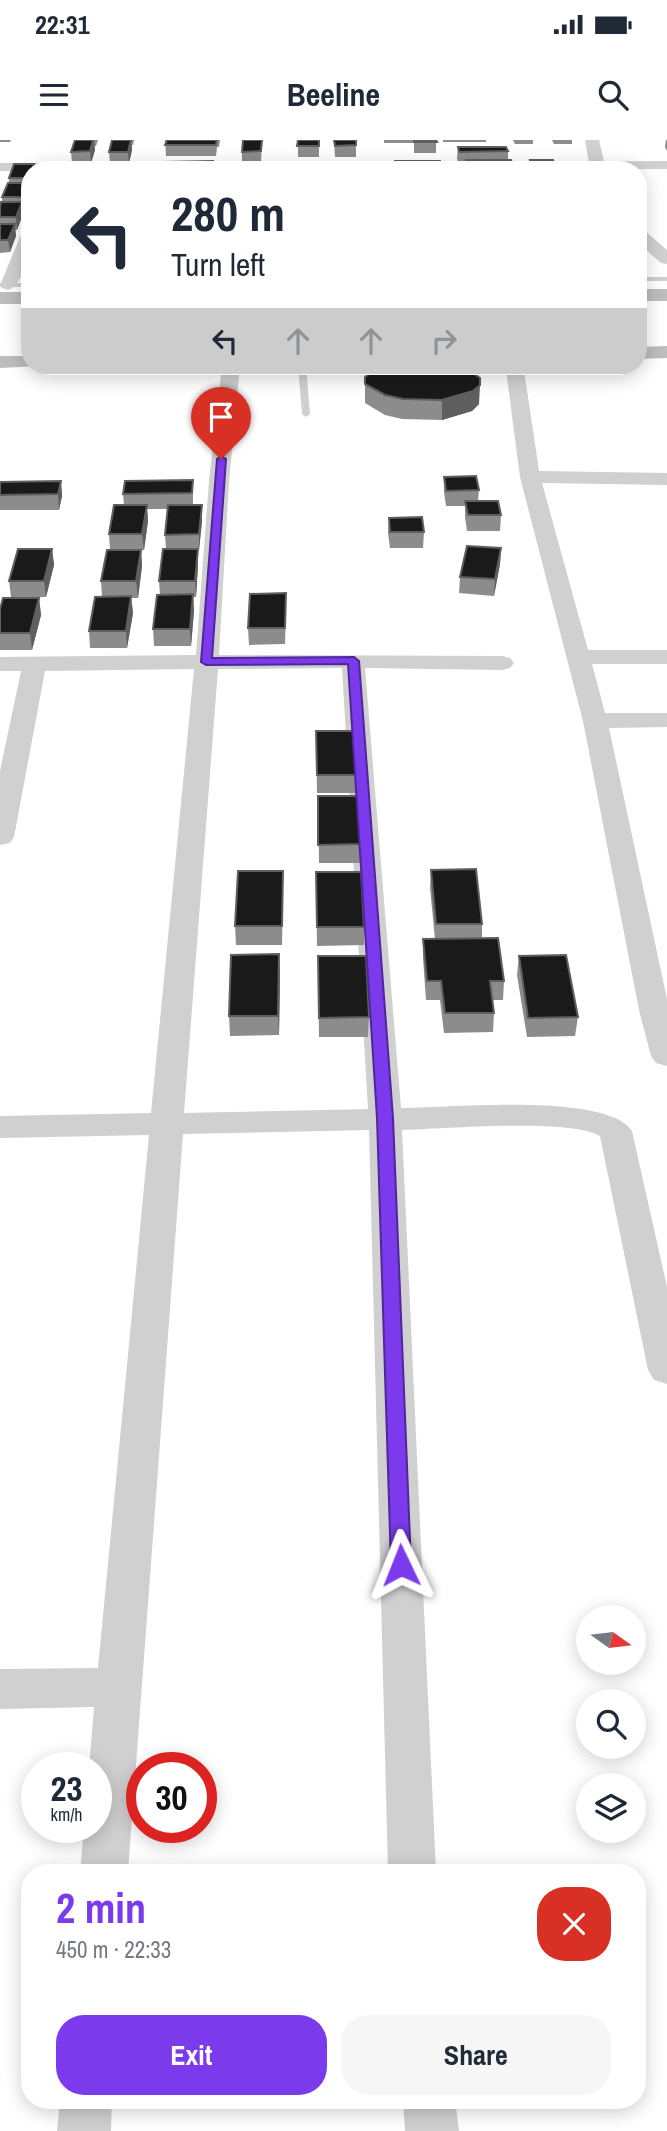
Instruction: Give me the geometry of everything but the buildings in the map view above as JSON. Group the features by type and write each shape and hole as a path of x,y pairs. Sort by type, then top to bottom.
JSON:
{"main road":[{"path":"3,289 21,295"},
{"path":"647,295 667,295"},
{"path":"647,353 667,352"},
{"path":"0,362 21,362"}],"street":[{"path":"596,161 597,142"},
{"path":"196,161 240,161"},
{"path":"0,167 21,165"},
{"path":"647,166 667,165"},
{"path":"647,242 667,259"},
{"path":"3,289 21,250"},
{"path":"105,1864 168,1125 219,481 230,375"},
{"path":"517,375 530,477 595,721 661,1010 667,1056"},
{"path":"530,477 667,479"},
{"path":"578,657 667,657"},
{"path":"354,661 385,1118 412,1864"},
{"path":"0,664 354,661 502,663"},
{"path":"0,837 34,664"},
{"path":"595,721 667,720"},
{"path":"0,1127 563,1116 598,1121 615,1131 667,1370"},
{"path":"0,1689 118,1688"},
{"path":"84,2131 85,2109"},
{"path":"430,2109 432,2131"}],"lane":[{"path":"647,279 667,279"},
{"path":"3,289 21,286"},
{"path":"303,375 306,414"}],"route":[{"path":"221,459 206,662 354,661 385,1118 401,1565"}]}
